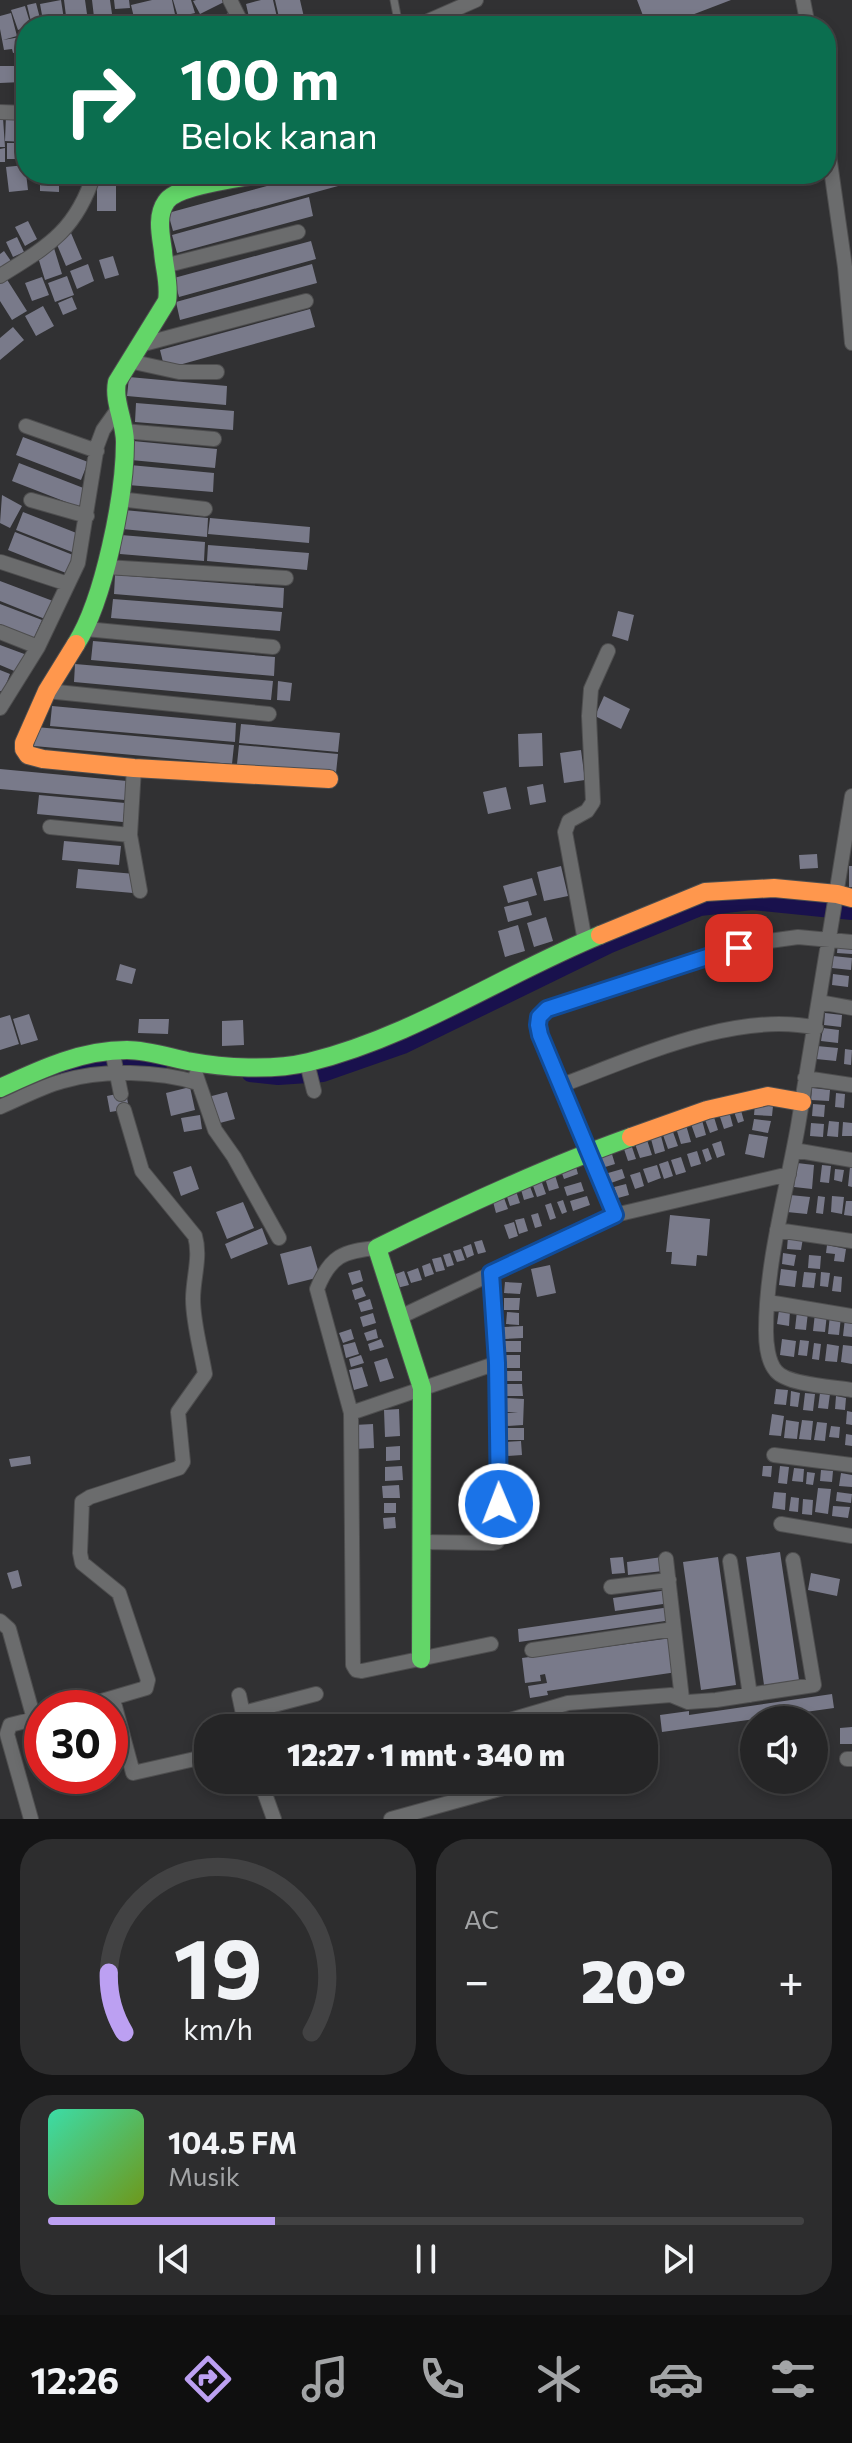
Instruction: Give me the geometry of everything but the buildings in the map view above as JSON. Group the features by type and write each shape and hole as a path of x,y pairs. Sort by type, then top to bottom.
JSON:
{"street":[{"path":"440,16 476,0"},
{"path":"0,276 47,246 68,227 91,184"},
{"path":"214,184 171,196 162,210 160,222 169,289 167,301 117,382 115,391 125,442 119,499 106,567 86,629 47,691 24,749 33,758 134,768 329,779"},
{"path":"833,184 852,343"},
{"path":"164,266 298,232"},
{"path":"140,345 306,301"},
{"path":"129,361 179,372 217,372"},
{"path":"1,706 38,647 78,563 97,451 103,430 118,409"},
{"path":"26,426 97,451"},
{"path":"124,431 214,439"},
{"path":"119,499 205,509"},
{"path":"31,500 87,516"},
{"path":"1,562 68,584"},
{"path":"106,567 286,578"},
{"path":"86,629 273,647"},
{"path":"0,632 38,647"},
{"path":"585,941 565,832 569,821 587,811 593,802 589,716 591,689 608,651"},
{"path":"47,691 269,714"},
{"path":"134,768 130,835 140,891"},
{"path":"852,796 841,899 830,936 816,1028 777,1230 766,1333 771,1362 778,1373 793,1380 852,1390"},
{"path":"50,827 130,835"},
{"path":"0,1107 114,1062 131,1050 195,1072 267,1067 310,1076 585,941 705,892 774,888 841,899"},
{"path":"615,1215 538,1025 539,1017 547,1009 710,956 769,941 830,936 852,942"},
{"path":"819,1002 852,1008"},
{"path":"562,1085 685,1040 762,1023 794,1023 816,1028"},
{"path":"0,1088 51,1064 95,1052 114,1062 121,1094"},
{"path":"195,1072 215,1130 234,1157 279,1238"},
{"path":"805,1078 852,1085"},
{"path":"491,1644 362,1671 356,1670 353,1665 351,1413 317,1289 328,1267 341,1254 377,1248 488,1194 588,1152 707,1110 759,1097 777,1096 802,1102"},
{"path":"124,1110 142,1171 195,1236 197,1264 193,1300 205,1374 178,1412 183,1462 179,1468 82,1502 82,1563 119,1593 148,1680 146,1688 128,1694"},
{"path":"794,1150 852,1160"},
{"path":"400,1317 615,1215 789,1174"},
{"path":"777,1230 852,1241"},
{"path":"377,1248 422,1388 421,1659"},
{"path":"421,1542 493,1543 498,1540 497,1363 491,1273"},
{"path":"768,1302 852,1316"},
{"path":"351,1413 497,1363"},
{"path":"774,1455 852,1465"},
{"path":"781,1524 852,1536"},
{"path":"666,1559 682,1699"},
{"path":"531,1714 568,1703 671,1695 688,1702 814,1685 793,1560"},
{"path":"730,1561 750,1695"},
{"path":"611,1587 669,1580"},
{"path":"0,1621 9,1629 29,1690"},
{"path":"532,1650 674,1629"},
{"path":"263,1714 316,1694"},
{"path":"239,1695 243,1714"},
{"path":"24,1722 10,1725 7,1734 31,1819"},
{"path":"128,1754 133,1773 194,1759"},
{"path":"265,1794 274,1819"},
{"path":"391,1819 481,1794"}],"waterway":[{"path":"250,1074 278,1077 323,1074 403,1046 610,945 700,908 752,902 852,912"},
{"path":"9,1092 83,1062 132,1060 160,1063"}],"traffic: fast":[{"path":"76,644 104,575 117,518 125,442 117,382 167,301 161,213 172,196 206,184"},
{"path":"0,1088 62,1062 110,1051 142,1051 233,1067 280,1067 309,1062 384,1037 600,935"},
{"path":"421,1659 422,1388 377,1248 502,1189 631,1137"}],"traffic: slow":[{"path":"76,644 47,691 24,743 28,755 134,768 329,779"},
{"path":"600,935 705,892 774,888 852,898"},
{"path":"631,1137 707,1110 768,1096 802,1102"}],"route":[{"path":"499,1504 497,1363 491,1273 615,1215 540,1035 539,1017 547,1009 574,999 739,948"}]}
